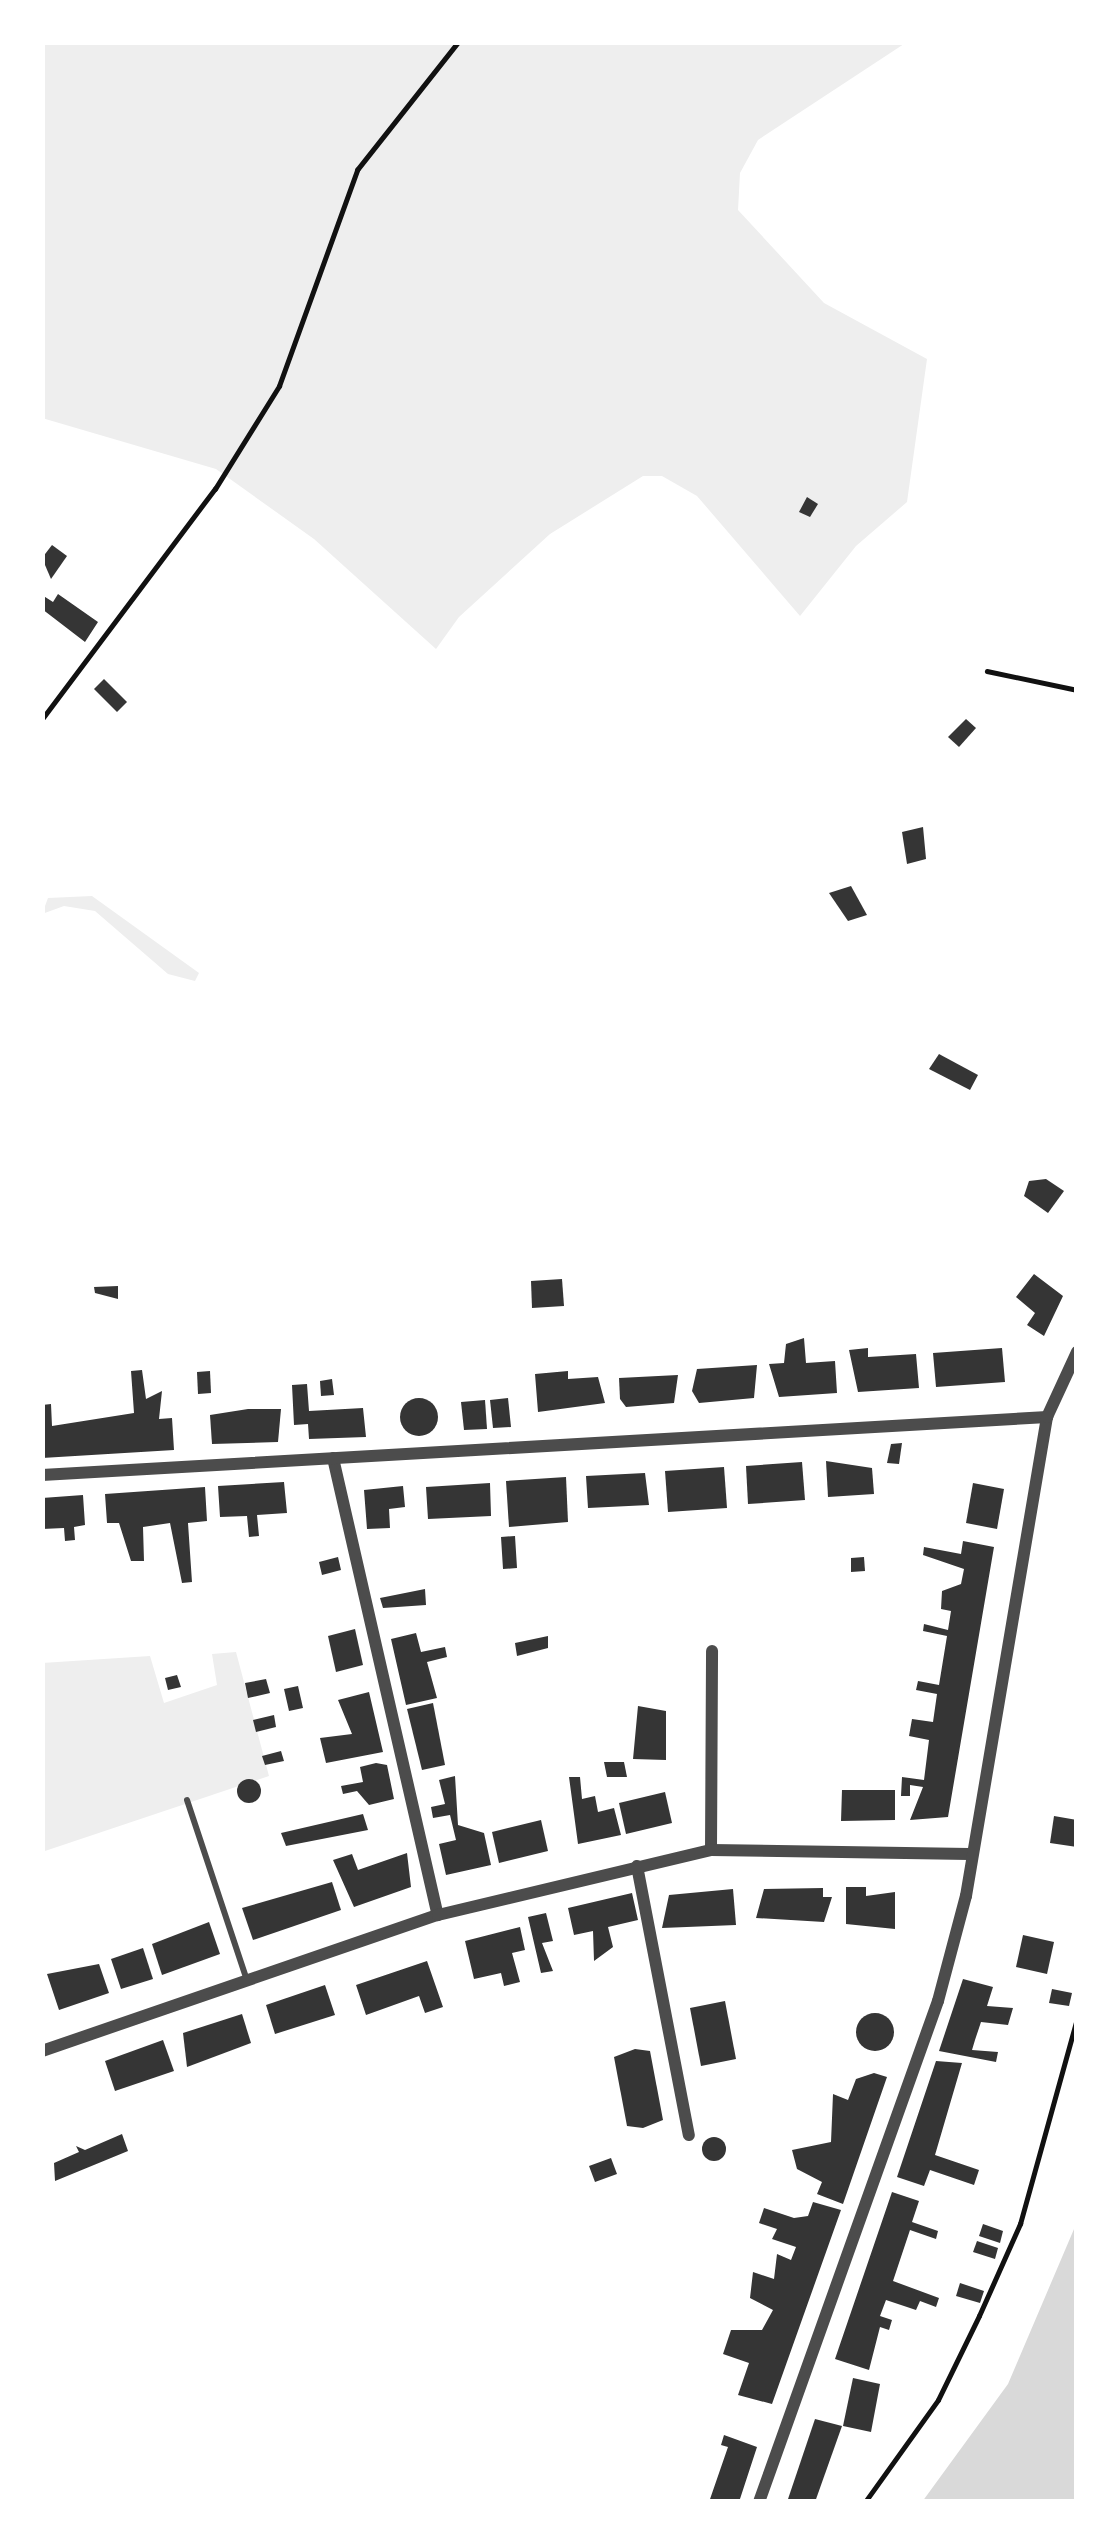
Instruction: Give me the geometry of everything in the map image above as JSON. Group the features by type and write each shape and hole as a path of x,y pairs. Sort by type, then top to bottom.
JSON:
{"street":[{"path":"759,2502 938,2001 1047,1417 1077,1352"},
{"path":"42,1475 1047,1417"},
{"path":"333,1457 438,1915"},
{"path":"712,1652 712,1850"},
{"path":"42,2051 438,1915 712,1850 969,1854"},
{"path":"637,1866 688,2135"}],"lane":[{"path":"188,1800 247,1981"}],"path":[{"path":"42,719 215,489 279,386 357,170 458,42"},
{"path":"987,671 1077,690"},
{"path":"866,2502 938,2399 988,2297 1019,2224 1077,2019"}],"shaded area":[{"path":"42,42 907,42 758,140 740,173 738,210 824,303 927,359 907,502 856,546 800,616 697,496 662,476 643,476 550,534 459,617 436,649 314,539 216,469 42,418"},
{"path":"92,896 199,973 195,981 168,974 95,911 64,906 42,914 48,898"},
{"path":"236,1652 269,1776 42,1852 42,1663 150,1656 164,1703 217,1685 212,1654"},
{"path":"1077,2222 1077,2502 922,2502 1008,2384"}],"building":[{"path":"807,497 818,504 810,517 799,512"},
{"path":"52,545 67,556 51,579 42,558"},
{"path":"58,594 98,622 85,642 42,609 42,595 53,602"},
{"path":"104,679 127,702 117,712 94,689"},
{"path":"966,719 976,728 959,747 948,737"},
{"path":"923,827 926,859 907,864 902,832"},
{"path":"851,886 867,915 848,921 829,893"},
{"path":"939,1054 978,1075 970,1090 929,1069"},
{"path":"1046,1179 1064,1191 1048,1213 1024,1196 1029,1181"},
{"path":"1034,1274 1063,1296 1044,1336 1027,1325 1035,1313 1016,1297"},
{"path":"562,1279 564,1306 532,1308 531,1281"},
{"path":"118,1286 118,1299 95,1293 94,1287"},
{"path":"804,1338 806,1363 835,1361 837,1393 779,1397 769,1364 784,1363 786,1344"},
{"path":"868,1348 868,1357 916,1354 919,1388 858,1392 849,1350"},
{"path":"1002,1348 1005,1382 936,1387 933,1353"},
{"path":"757,1365 754,1398 699,1403 692,1391 697,1369"},
{"path":"142,1370 146,1399 162,1391 159,1419 172,1418 174,1450 42,1458 42,1405 51,1404 52,1426 134,1413 131,1371"},
{"path":"210,1371 211,1393 198,1394 197,1372"},
{"path":"568,1371 568,1379 598,1377 605,1403 538,1412 535,1374"},
{"path":"678,1375 674,1403 626,1407 620,1399 619,1378"},
{"path":"332,1379 334,1395 321,1396 320,1381"},
{"path":"307,1384 309,1411 363,1408 366,1437 309,1439 308,1424 294,1425 292,1385"},
{"path":"419,1398 432,1404 438,1417 432,1430 419,1436 406,1430 400,1417 406,1404"},
{"path":"508,1398 511,1427 493,1428 490,1400"},
{"path":"485,1400 487,1429 464,1430 461,1402"},
{"path":"281,1409 278,1442 212,1444 210,1415"},
{"path":"902,1443 899,1464 887,1463 891,1444"},
{"path":"826,1461 872,1468 874,1494 828,1497"},
{"path":"802,1462 805,1500 748,1504 746,1466"},
{"path":"724,1467 727,1508 668,1512 665,1471"},
{"path":"645,1473 649,1505 588,1508 586,1476"},
{"path":"566,1477 568,1522 509,1527 506,1481"},
{"path":"284,1482 287,1513 257,1515 259,1536 249,1537 247,1516 220,1517 218,1486"},
{"path":"490,1483 491,1516 428,1519 426,1487"},
{"path":"973,1483 1004,1489 997,1529 966,1523"},
{"path":"403,1486 405,1507 389,1509 390,1528 367,1529 364,1490"},
{"path":"205,1487 207,1521 188,1523 192,1582 182,1583 170,1523 143,1527 144,1561 131,1561 119,1523 107,1523 105,1494"},
{"path":"83,1495 85,1525 74,1527 75,1540 65,1541 64,1528 42,1529 42,1498"},
{"path":"515,1536 517,1568 503,1569 501,1537"},
{"path":"963,1541 994,1547 948,1817 910,1820 923,1787 910,1785 910,1796 901,1796 902,1777 924,1780 929,1740 909,1736 912,1719 933,1722 937,1694 916,1690 918,1681 939,1685 947,1636 923,1631 924,1624 948,1630 951,1611 941,1609 942,1591 961,1584 964,1569 923,1555 924,1547 961,1554"},
{"path":"338,1557 341,1570 322,1575 319,1562"},
{"path":"864,1557 865,1571 851,1572 851,1558"},
{"path":"425,1589 426,1605 383,1608 380,1598"},
{"path":"355,1629 363,1665 336,1672 328,1636"},
{"path":"416,1633 421,1652 445,1647 447,1657 427,1662 437,1698 406,1705 391,1639"},
{"path":"548,1636 548,1648 517,1656 515,1643"},
{"path":"177,1675 181,1687 168,1690 165,1678"},
{"path":"266,1679 270,1693 248,1698 245,1683"},
{"path":"298,1686 303,1708 289,1711 284,1689"},
{"path":"369,1692 383,1752 326,1763 320,1738 352,1734 338,1700"},
{"path":"433,1703 445,1765 422,1770 407,1709"},
{"path":"638,1706 666,1711 666,1760 633,1759"},
{"path":"274,1715 276,1727 256,1732 253,1720"},
{"path":"281,1751 284,1761 265,1765 262,1756"},
{"path":"604,1762 624,1762 627,1777 607,1777"},
{"path":"387,1765 394,1799 369,1805 357,1791 343,1794 341,1786 363,1782 360,1767"},
{"path":"455,1776 458,1825 484,1833 491,1865 446,1875 439,1844 456,1840 450,1815 433,1818 431,1807 445,1804 439,1780"},
{"path":"569,1777 580,1777 582,1799 595,1796 598,1812 614,1808 621,1835 578,1844"},
{"path":"249,1779 258,1782 258,1800 249,1803 240,1800 237,1791 240,1782"},
{"path":"842,1790 895,1790 895,1820 841,1821"},
{"path":"665,1792 672,1823 626,1834 619,1803"},
{"path":"363,1814 368,1830 286,1846 281,1833"},
{"path":"1054,1816 1077,1820 1077,1847 1050,1843"},
{"path":"541,1820 548,1851 499,1863 492,1832"},
{"path":"407,1853 411,1887 354,1907 333,1860 352,1854 358,1870"},
{"path":"332,1882 341,1910 253,1940 242,1908"},
{"path":"846,1887 866,1887 866,1896 895,1892 895,1929 846,1924"},
{"path":"823,1888 823,1897 832,1897 824,1922 756,1918 764,1889"},
{"path":"733,1889 736,1925 662,1928 669,1895"},
{"path":"632,1893 638,1920 608,1927 613,1947 594,1961 593,1931 574,1935 568,1908"},
{"path":"546,1913 553,1941 542,1943 553,1971 541,1973 528,1917"},
{"path":"209,1922 220,1954 162,1975 152,1944"},
{"path":"520,1927 525,1950 512,1953 520,1982 504,1986 501,1973 474,1979 465,1941"},
{"path":"1023,1935 1054,1942 1047,1974 1016,1967"},
{"path":"143,1948 153,1979 121,1989 111,1959"},
{"path":"427,1961 443,2007 425,2013 419,1996 366,2015 356,1985"},
{"path":"99,1964 109,1993 59,2010 47,1974"},
{"path":"963,1979 993,1987 987,2006 1013,2008 1008,2025 981,2022 975,2040 972,2050 998,2052 996,2062 939,2051"},
{"path":"325,1985 335,2015 275,2034 266,2005"},
{"path":"1052,1989 1072,1993 1069,2006 1049,2003"},
{"path":"725,2001 736,2059 701,2066 690,2008"},
{"path":"875,2013 889,2018 894,2032 889,2046 875,2051 861,2046 856,2032 861,2018"},
{"path":"242,2014 251,2043 187,2067 183,2033"},
{"path":"163,2040 174,2071 115,2091 105,2061"},
{"path":"635,2049 650,2051 663,2120 643,2128 627,2126 614,2057"},
{"path":"936,2061 962,2063 935,2155 979,2170 974,2185 930,2170 924,2186 897,2177"},
{"path":"874,2073 887,2077 843,2204 817,2194 822,2182 797,2169 792,2150 831,2142 833,2094 848,2100 856,2079"},
{"path":"122,2134 128,2151 55,2181 54,2163 79,2152 76,2146 85,2150"},
{"path":"714,2137 726,2149 714,2161 702,2149"},
{"path":"611,2158 617,2174 595,2182 589,2166"},
{"path":"892,2192 919,2201 912,2222 938,2231 936,2239 910,2230 893,2281 939,2298 936,2307 920,2301 916,2310 886,2300 880,2316 892,2320 889,2330 880,2327 869,2370 835,2359"},
{"path":"813,2202 841,2210 772,2404 738,2395 749,2363 723,2354 731,2330 762,2330 773,2310 750,2298 753,2272 774,2279 777,2254 791,2260 796,2247 772,2239 777,2229 759,2223 764,2208 794,2218 808,2216"},
{"path":"983,2224 1003,2231 1000,2243 979,2236"},
{"path":"977,2241 998,2248 995,2259 973,2252"},
{"path":"960,2283 984,2291 980,2303 956,2296"},
{"path":"853,2378 880,2384 871,2432 843,2426"},
{"path":"815,2419 842,2426 815,2502 787,2502"},
{"path":"724,2435 757,2447 739,2502 709,2502 728,2447 721,2445"}]}
